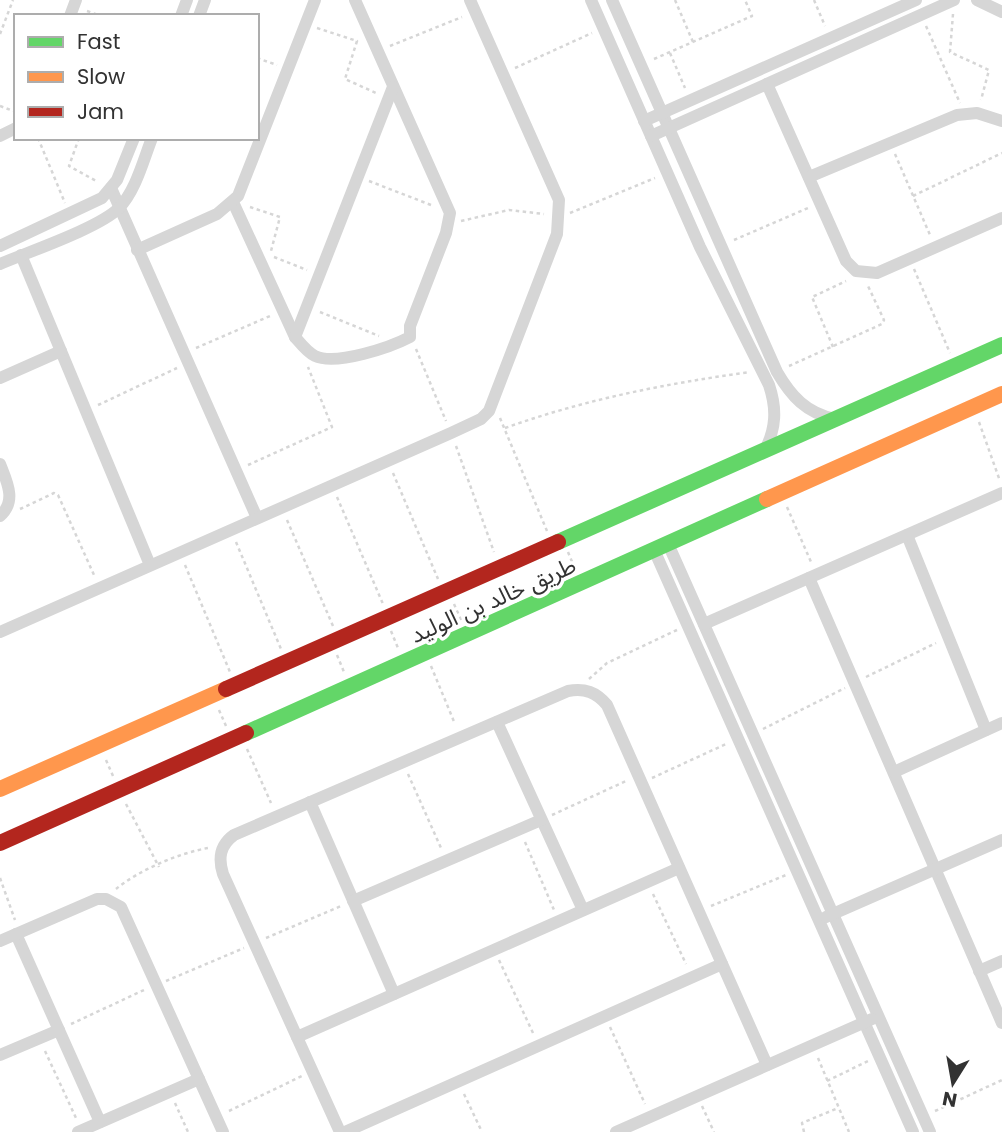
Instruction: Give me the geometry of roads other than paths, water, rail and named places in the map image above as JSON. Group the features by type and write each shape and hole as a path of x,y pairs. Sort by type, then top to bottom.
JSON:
{"street":[{"path":"137,250 217,214 233,202 244,183 315,0"},
{"path":"233,202 295,337 309,351 326,359 381,350 404,340 446,233 450,213 391,93 378,51 355,0"},
{"path":"591,0 700,247 762,370 773,398 774,425 765,450"},
{"path":"612,0 777,372 789,391 804,407 835,419"},
{"path":"644,121 916,0"},
{"path":"977,0 1002,12"},
{"path":"0,632 481,419 493,402 557,234 560,217 558,200 473,6"},
{"path":"651,136 921,15 953,6"},
{"path":"767,84 846,261 863,274 877,273 1002,218"},
{"path":"295,337 391,93"},
{"path":"809,177 970,113 1002,121"},
{"path":"0,246 91,205 111,188 133,140"},
{"path":"0,264 88,226 119,208 129,194 151,140"},
{"path":"111,188 257,518"},
{"path":"21,255 150,565"},
{"name":"طريق خالد بن الوليد","path":"0,789 1002,345"},
{"path":"0,378 61,351"},
{"name":"طريق خالد بن الوليد","path":"0,843 468,636 1002,394"},
{"path":"0,464 9,485 10,499 5,514"},
{"path":"704,624 1002,490"},
{"path":"907,535 986,730"},
{"path":"662,549 704,624 930,1132"},
{"path":"662,549 688,625 913,1132"},
{"path":"813,576 1002,1023"},
{"path":"722,964 343,1132 220,865 222,847 234,835 496,722 579,689 600,696 607,705 722,964 766,1066"},
{"path":"496,722 583,910"},
{"path":"894,772 1002,723"},
{"path":"310,802 394,994"},
{"path":"353,901 541,820"},
{"path":"819,920 1002,841"},
{"path":"297,1037 679,868"},
{"path":"0,941 89,902 106,899 121,907 223,1132"},
{"path":"18,933 100,1122"},
{"path":"979,971 1002,961"},
{"path":"616,1132 879,1016"},
{"path":"0,1055 59,1030"},
{"path":"80,1131 199,1079"}]}
